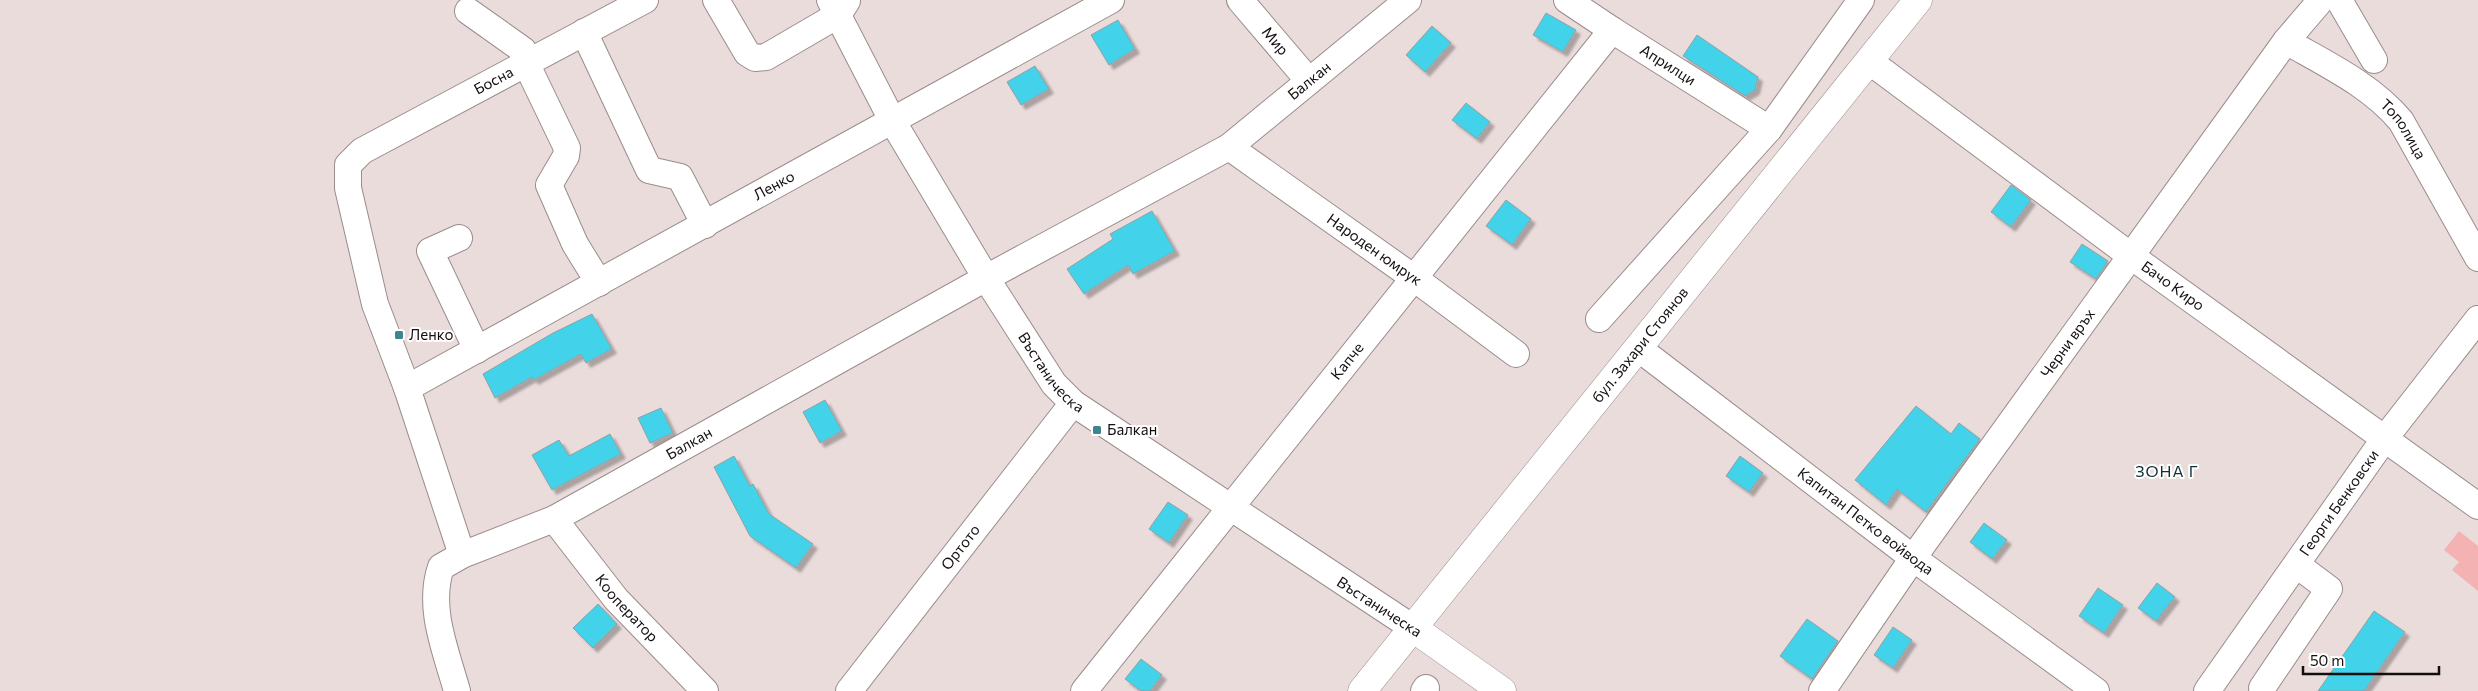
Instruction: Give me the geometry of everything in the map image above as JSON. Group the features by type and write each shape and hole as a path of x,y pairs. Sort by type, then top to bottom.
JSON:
{"main road":[{"name":"бул. Захари Стоянов","path":"1362,691 1918,0"},
{"name":"Въстаническа","path":"1413,628 1502,691"}],"street":[{"name":"Босна","path":"407,388 375,304 348,188 348,166 362,151 645,0"},
{"path":"716,0 747,53 755,58 766,57 839,5"},
{"name":"Ленко","path":"407,388 893,122 1111,0"},
{"name":"Мир","path":"1240,0 1309,81"},
{"name":"Балкан","path":"451,561 554,519 986,278 1229,147 1408,0"},
{"name":"Априлци","path":"1567,0 1769,129"},
{"path":"1599,319 1769,129 1861,0"},
{"name":"Черни връх","path":"1822,691 1914,558 2286,41 2321,0"},
{"path":"2339,0 2374,60"},
{"name":"Въстаническа","path":"839,5 893,122 986,278 1054,384 1073,403 1413,628"},
{"path":"468,11 523,50 526,63 566,148 566,156 548,185 575,244 599,283"},
{"name":"Капче","path":"1084,691 1612,30"},
{"path":"584,32 649,170 680,177 705,225"},
{"name":"Тополица","path":"2286,41 2357,82 2392,110 2401,121 2478,258"},
{"name":"Бачо Киро","path":"1869,61 2132,256 2478,506"},
{"name":"Народен юмрук","path":"1229,147 1414,278 1516,354"},
{"path":"459,238 430,252 478,350"},
{"name":"Георги Бенковски","path":"2207,691 2386,438 2478,319"},
{"name":"Капитан Петко войвода","path":"1638,348 1914,558 2096,691"},
{"path":"407,388 451,561 435,584 436,617 457,691"},
{"name":"Ортото","path":"849,691 1073,403"},
{"name":"Кооператор","path":"554,519 616,599 705,691"},
{"path":"2262,688 2329,589 2297,565"}],"shaded area":[{"path":"2459,531 2478,546 2478,591 2452,570 2459,562 2444,550"}],"building":[{"path":"1546,13 1576,30 1563,52 1533,35"},
{"path":"1118,20 1135,49 1109,65 1091,35"},
{"path":"1432,26 1451,43 1425,72 1406,55"},
{"path":"1697,35 1758,77 1755,90 1745,96 1683,56"},
{"path":"1035,66 1049,89 1021,105 1007,82"},
{"path":"1466,103 1490,122 1477,139 1452,120"},
{"path":"2011,185 2031,200 2011,227 1991,212"},
{"path":"1506,200 1531,219 1512,245 1486,226"},
{"path":"1152,211 1175,251 1133,274 1128,265 1084,294 1067,269 1113,239 1110,234"},
{"path":"2082,244 2108,261 2096,279 2070,262"},
{"path":"592,314 612,349 586,363 581,354 534,380 532,377 495,398 483,374 553,333"},
{"path":"825,400 842,431 820,443 803,412"},
{"path":"1916,406 1951,434 1959,423 1980,439 1926,512 1897,489 1886,505 1855,480"},
{"path":"661,408 673,433 650,443 638,418"},
{"path":"610,434 621,454 552,490 532,455 559,440 569,456"},
{"path":"734,456 750,486 753,484 769,514 813,544 796,568 750,536 714,467"},
{"path":"1740,456 1763,473 1749,492 1726,476"},
{"path":"1168,502 1188,515 1169,543 1149,529"},
{"path":"1984,523 2007,540 1992,559 1970,542"},
{"path":"2157,583 2175,597 2156,621 2138,608"},
{"path":"2098,588 2123,605 2104,633 2079,616"},
{"path":"598,604 617,624 593,648 573,628"},
{"path":"2374,611 2405,632 2364,691 2318,691"},
{"path":"1807,619 1838,641 1812,679 1780,656"},
{"path":"1893,627 1912,640 1893,668 1874,655"},
{"path":"1141,659 1162,675 1150,691 1141,691 1125,679"}],"place":[{"name":"Ленко","path":"399,335"},
{"name":"Балкан","path":"1097,430"}],"district":[{"name":"ЗОНА Г","path":"2167,471"}]}
